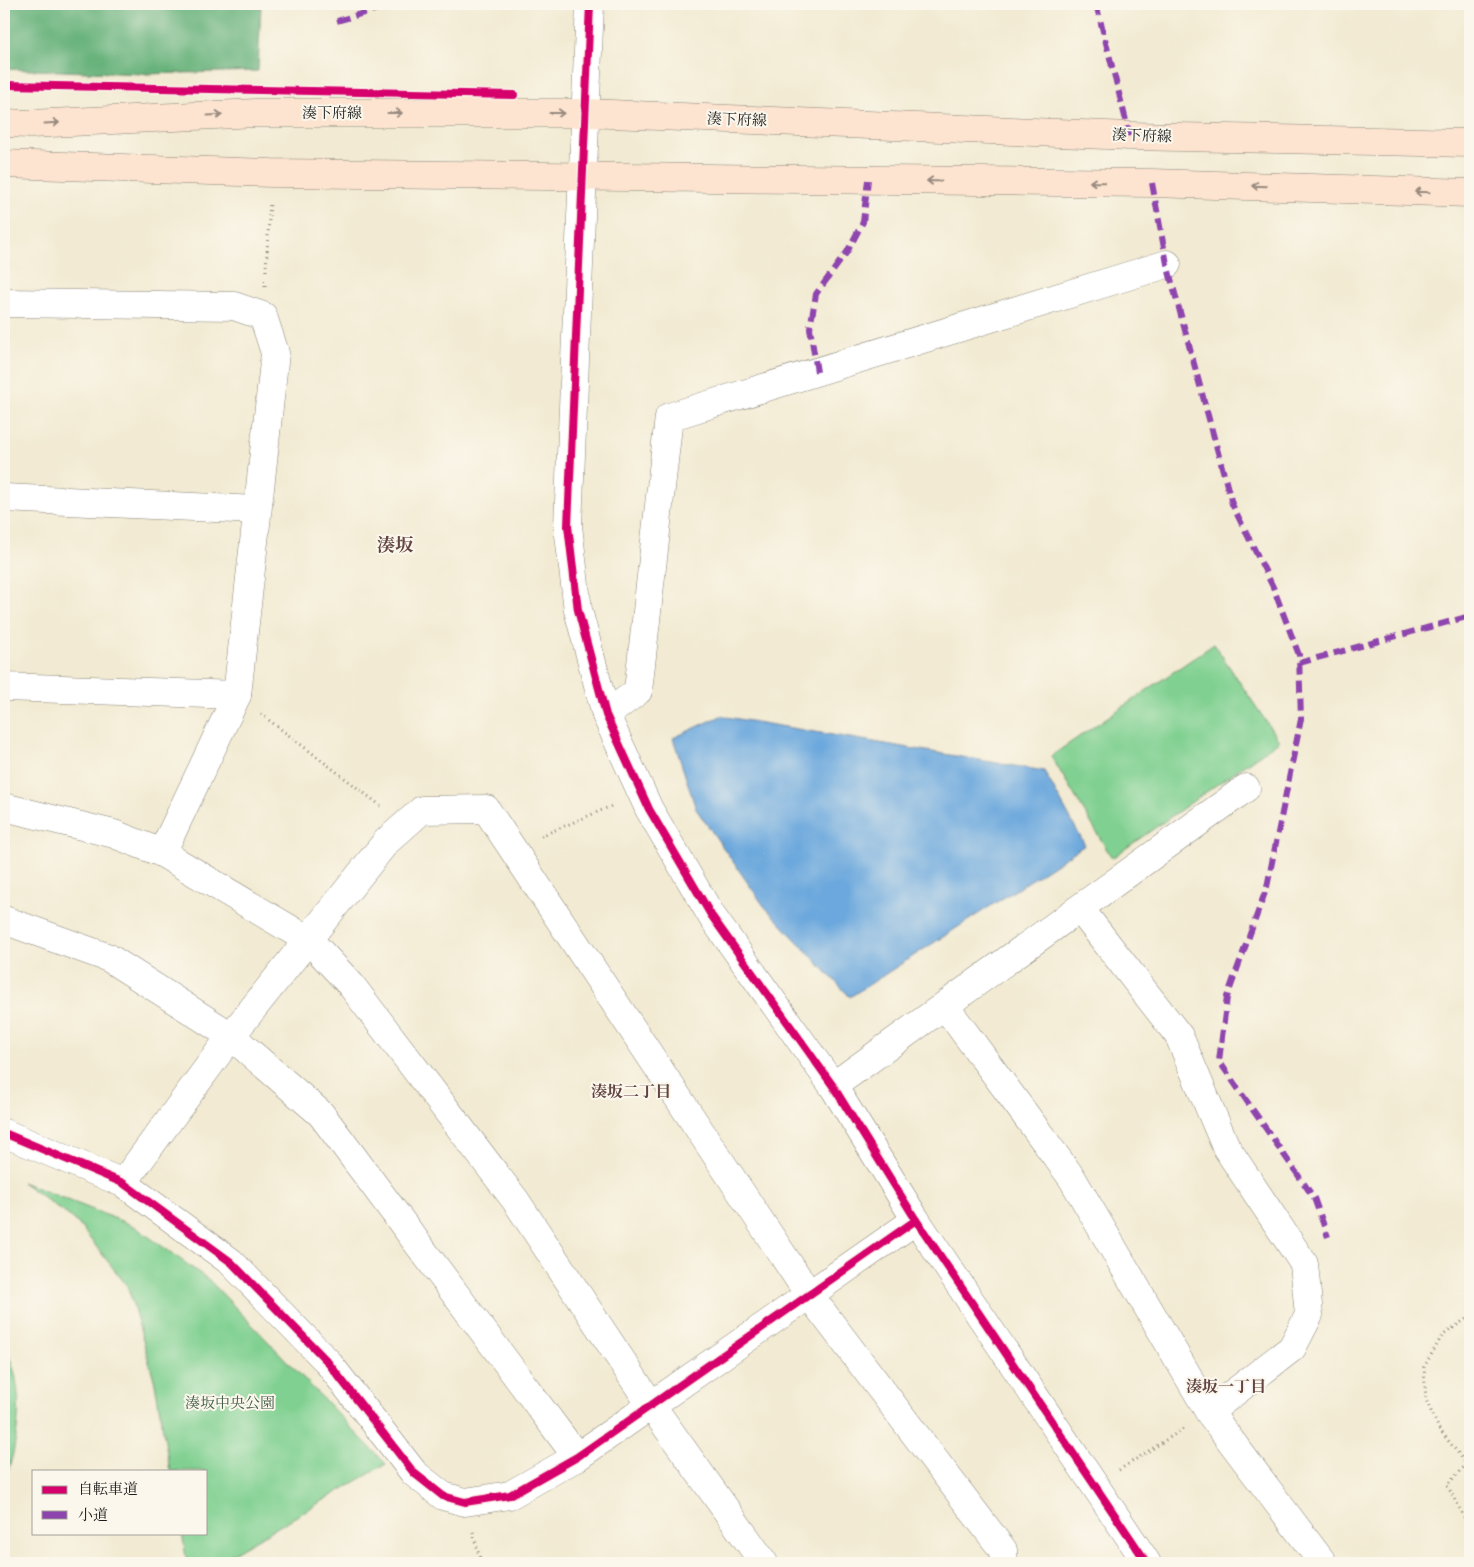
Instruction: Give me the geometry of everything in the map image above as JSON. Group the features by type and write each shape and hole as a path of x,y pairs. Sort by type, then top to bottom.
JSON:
{"main road":[{"name":"湊下府線","path":"4,123 30,124 256,113 587,114 1130,136 1470,144"},
{"path":"4,164 272,173 1152,183 1470,193"}],"street":[{"path":"590,4 587,114 582,178 568,526 578,610 606,715 642,793 711,915 833,1086 916,1220 1147,1563"},
{"path":"606,715 638,691 669,417 1167,264"},
{"path":"4,303 234,306 263,316 275,353 237,695 162,853"},
{"path":"4,498 258,510"},
{"path":"4,687 237,695"},
{"path":"833,1086 1246,788"},
{"path":"4,807 114,834 162,853 310,941 351,985 516,1201 652,1405 763,1563"},
{"path":"123,1183 231,1036 310,941 386,842 422,810 486,809 810,1296 1003,1550 1004,1563"},
{"path":"1080,909 1179,1036 1226,1147 1304,1264 1309,1315 1292,1348 1209,1412"},
{"path":"4,920 109,958 231,1036 321,1114 577,1457"},
{"path":"945,1006 1072,1178 1209,1412 1323,1563"},
{"path":"4,1133 123,1183 231,1262 326,1360 414,1472 443,1496 465,1502 510,1495 577,1457 810,1296 916,1220"}],"path":[{"path":"263,316 272,173"},
{"path":"237,695 405,825"},
{"path":"511,849 642,793"},
{"path":"1470,1316 1442,1336 1424,1367 1426,1400 1439,1429 1470,1468"},
{"path":"1095,1486 1209,1412"},
{"path":"1467,1464 1446,1485 1470,1528"}],"green space":[{"path":"4,4 261,4 258,71 144,74 4,69"},
{"path":"1214,644 1279,741 1112,858 1051,756"},
{"name":"湊坂中央公園","path":"22,1182 134,1226 209,1280 386,1464 216,1563 187,1563 182,1534 208,1534 208,1470 170,1470 155,1383 128,1287 76,1221"},
{"path":"4,1347 16,1378 18,1414 14,1450 4,1482"}],"water":[{"path":"721,716 1044,771 1085,845 850,997 764,906 696,809 673,738"}],"marked path":[{"path":"337,21 393,4"},
{"path":"1096,4 1130,136"},
{"path":"817,372 810,328 816,294 847,252 863,222 868,180"},
{"path":"1152,183 1167,264 1232,504 1273,587 1299,655 1301,719 1267,887 1227,997 1219,1061 1314,1198 1328,1237"},
{"path":"1299,663 1470,616"}],"cycle path":[{"path":"590,4 568,526 578,610 606,715 649,809 711,915 833,1086 916,1220 1147,1563"},
{"path":"4,85 514,95"},
{"path":"4,1133 123,1183 231,1262 326,1360 414,1473 443,1496 465,1502 510,1495 577,1457 916,1220"}],"district":[{"name":"湊坂","path":"395,546"},
{"name":"湊坂二丁目","path":"631,1093"},
{"name":"湊坂一丁目","path":"1226,1388"}]}
